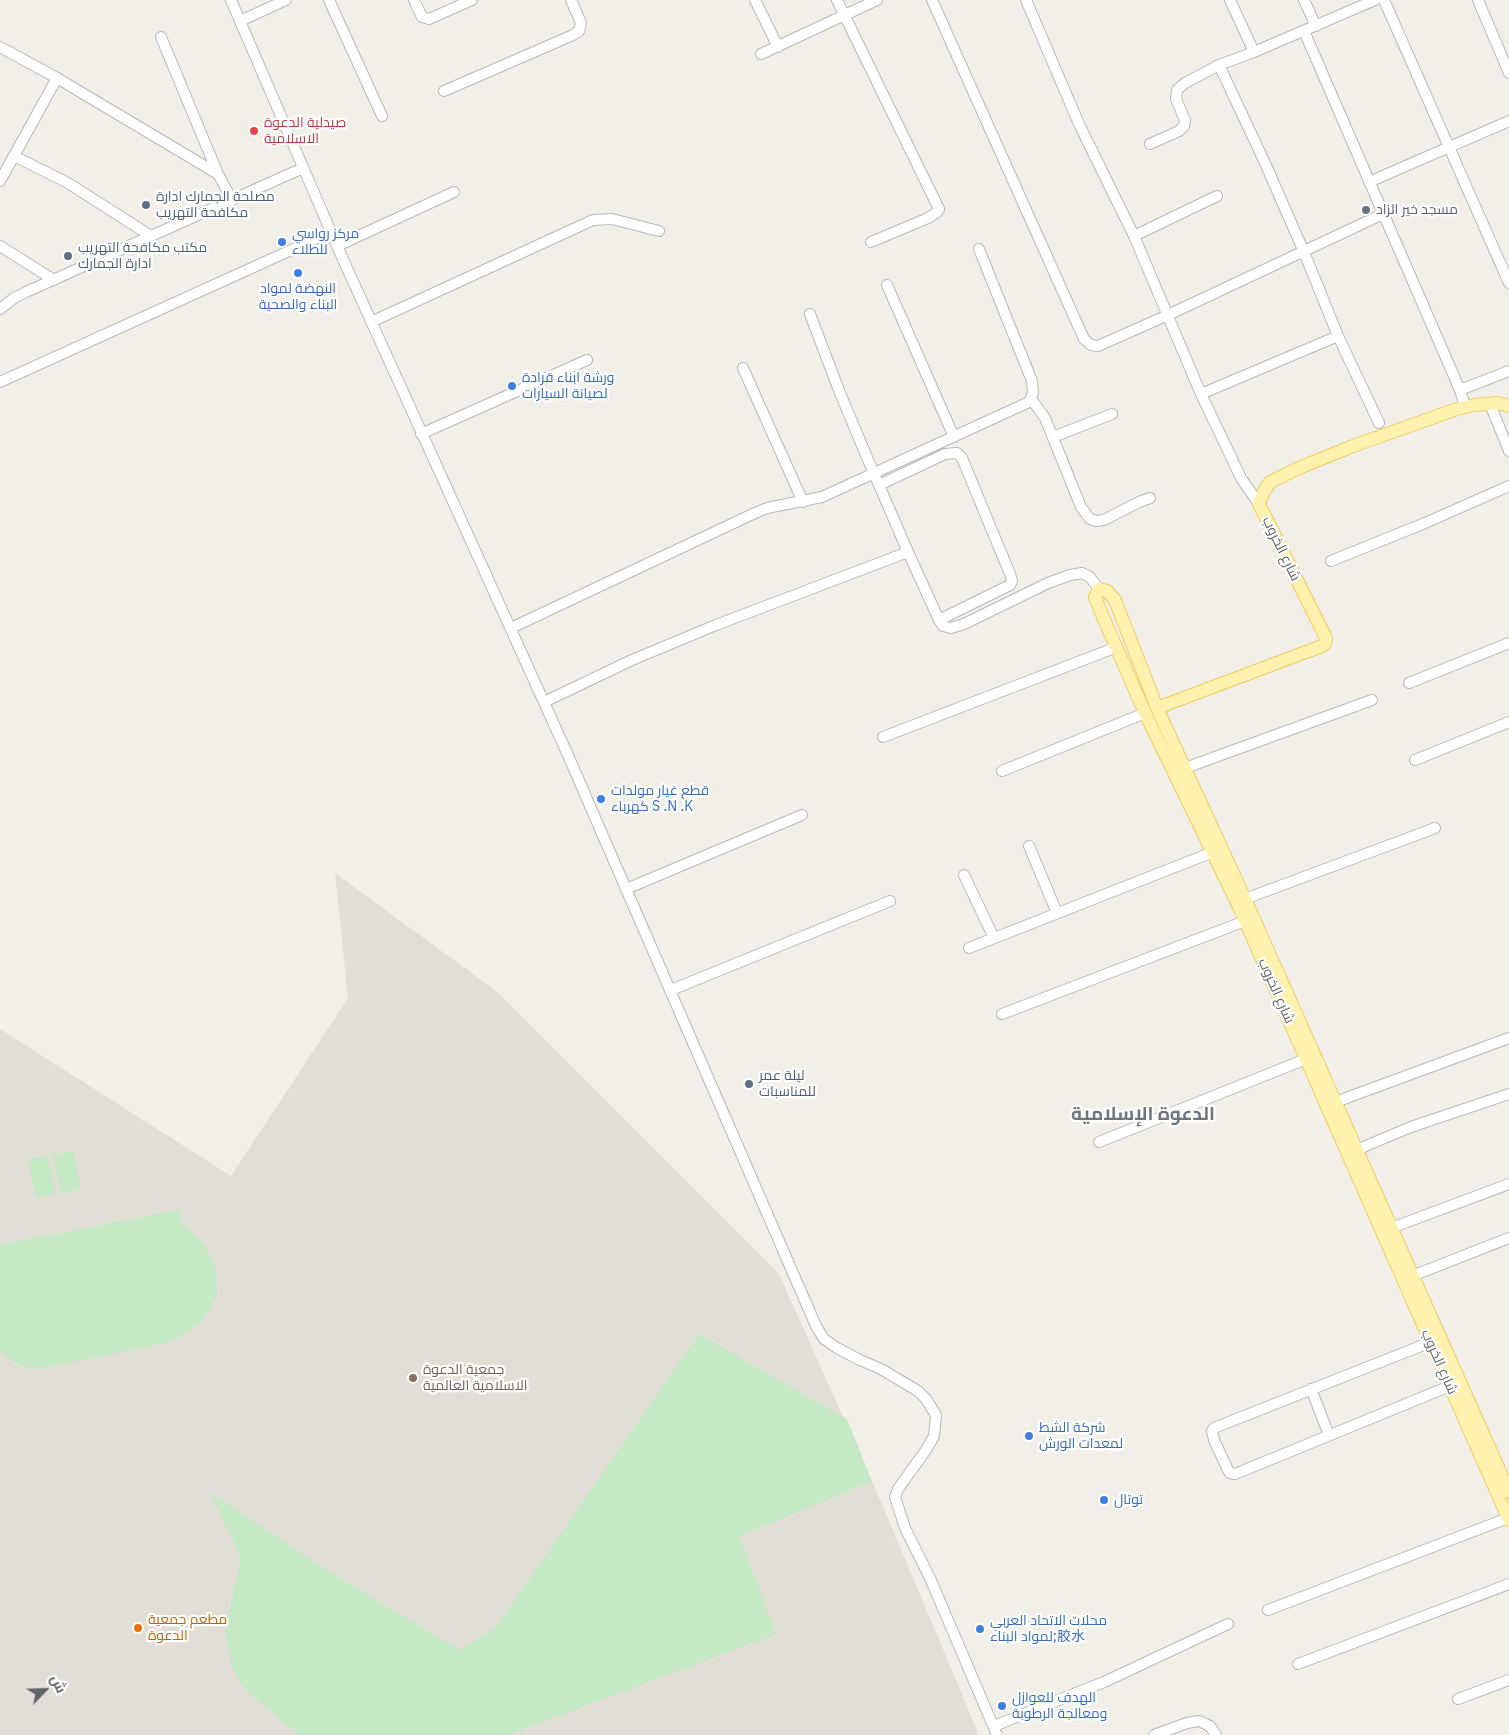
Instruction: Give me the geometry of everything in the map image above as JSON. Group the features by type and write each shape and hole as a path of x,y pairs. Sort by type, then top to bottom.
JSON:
{"main road":[{"path":"1499,405 1509,395"},
{"name":"شارع الخروب","path":"1151,710 1325,644 1326,638 1259,504 1262,493 1270,482 1353,446 1465,406 1499,405"},
{"name":"شارع الخروب","path":"1509,1492 1356,1150 1331,1104 1306,1059 1213,852 1151,710 1115,600 1107,591 1099,589 1095,597 1097,604 1117,647 1151,710 1185,768 1245,900 1331,1104 1430,1342 1509,1519"}],"street":[{"path":"231,0 337,246 544,702 809,1310 824,1339 836,1348 881,1368 918,1391 926,1399 936,1416 934,1436 898,1489 895,1499 912,1543 930,1578 996,1731 1228,1624"},
{"path":"240,21 286,0"},
{"path":"329,0 382,116"},
{"path":"414,0 422,17 429,19 472,0"},
{"path":"444,91 574,35 579,30 581,23 571,0"},
{"path":"755,0 778,47"},
{"path":"837,0 939,209 938,212 928,218 871,242"},
{"path":"762,54 877,0"},
{"path":"932,0 1084,339 1091,346 1098,346 1168,316 1383,214"},
{"path":"1026,0 1079,124 1134,236 1201,394 1241,478 1259,504"},
{"path":"1230,0 1254,52"},
{"path":"1304,0 1316,26"},
{"path":"1150,144 1179,131 1184,126 1185,120 1176,99 1177,90 1180,86 1219,65 1375,0"},
{"path":"1384,0 1509,283"},
{"path":"1478,0 1509,73"},
{"path":"1304,31 1460,390 1465,406"},
{"path":"160,37 218,174 232,200"},
{"path":"0,47 57,78 218,174"},
{"path":"1219,65 1265,163 1338,336 1379,423"},
{"path":"0,182 57,78"},
{"path":"1369,182 1509,121"},
{"path":"14,156 68,183 151,236"},
{"path":"0,310 14,298 303,168"},
{"path":"337,246 454,192"},
{"path":"1134,236 1217,196"},
{"path":"371,322 593,220 612,219 658,231"},
{"path":"0,382 331,232"},
{"path":"0,246 54,280"},
{"path":"511,628 755,513 767,508 822,497 1027,403 1033,394 1032,381 979,249"},
{"path":"887,285 954,437"},
{"path":"810,314 874,474 943,626 951,628 964,624 1048,583 1070,575 1082,573 1090,577 1099,589"},
{"path":"1201,394 1338,336"},
{"path":"421,434 587,360"},
{"path":"743,368 803,502"},
{"path":"1460,390 1509,371"},
{"path":"1031,399 1044,418 1081,507 1090,519 1096,521 1104,520 1150,498"},
{"path":"1499,405 1509,451"},
{"path":"1053,437 1112,414"},
{"path":"879,485 945,454 957,454 962,458 1012,581 1010,585 1002,590 939,620"},
{"path":"1331,561 1509,486"},
{"path":"544,702 640,656 908,552"},
{"path":"1409,683 1509,643"},
{"path":"883,737 1117,647"},
{"path":"1185,768 1372,700"},
{"path":"1002,771 1151,710"},
{"path":"1415,760 1509,722"},
{"path":"626,889 802,815"},
{"path":"1245,900 1435,828"},
{"path":"1029,846 1057,913"},
{"path":"969,948 1213,852"},
{"path":"964,875 994,938"},
{"path":"671,990 890,901"},
{"path":"1002,1014 1245,921"},
{"path":"1331,1104 1509,1038"},
{"path":"1099,1142 1306,1059"},
{"path":"1356,1150 1412,1127 1509,1094"},
{"path":"1391,1228 1509,1184"},
{"path":"1412,1276 1509,1238"},
{"path":"1430,1342 1214,1428 1212,1433 1228,1470 1230,1473 1235,1474 1450,1386"},
{"path":"1311,1389 1329,1435"},
{"path":"1268,1610 1509,1519"},
{"path":"1298,1664 1509,1584"},
{"path":"1458,1699 1509,1680"},
{"path":"1154,1735 1187,1723 1199,1721 1210,1726 1216,1735"}],"shaded area":[{"name":"جمعية الدعوة الاسلامية العالمية","path":"335,873 496,991 779,1274 885,1511 979,1735 0,1735 0,1029 231,1176 348,998"}],"green space":[{"path":"73,1151 81,1189 61,1193 53,1155"},
{"path":"48,1156 56,1194 36,1198 28,1160"},
{"path":"179,1210 182,1225 206,1247 216,1271 217,1295 202,1322 172,1342 43,1368 25,1367 11,1360 0,1350 0,1245"},
{"path":"699,1334 847,1419 872,1481 740,1536 776,1634 508,1735 299,1735 245,1690 232,1667 225,1630 241,1558 210,1492 317,1564 459,1650 496,1627"}],"place":[{"name":"صيدلية الدعوة الاسلامية","path":"254,131"},
{"name":"مصلحة الجمارك ادارة مكافحة التهريب","path":"146,205"},
{"name":"مسجد خير الزاد","path":"1366,210"},
{"name":"مركز رواسي للطلاء","path":"282,242"},
{"name":"مكتب مكافحة التهريب ادارة الجمارك","path":"68,256"},
{"name":"النهضة لمواد البناء والصحية","path":"298,273"},
{"name":"ورشة ابناء قرادة لصيانة السيارات","path":"512,386"},
{"name":"قطع غيار مولدات كهرباء S .N .K","path":"601,799"},
{"name":"ليلة عمر للمناسبات","path":"749,1084"},
{"name":"جمعية الدعوة الاسلامية العالمية","path":"413,1378"},
{"name":"شركة الشط لمعدات الورش","path":"1029,1436"},
{"name":"توتال","path":"1104,1500"},
{"name":"مطعم جمعية الدعوة","path":"138,1628"},
{"name":"محلات الاتحاد العربي لمواد البناء;胶水","path":"980,1629"},
{"name":"الهدف للعوازل ومعالجة الرطوبة","path":"1002,1706"}],"district":[{"name":"الدعوة الإسلامية","path":"1143,1115"}]}
